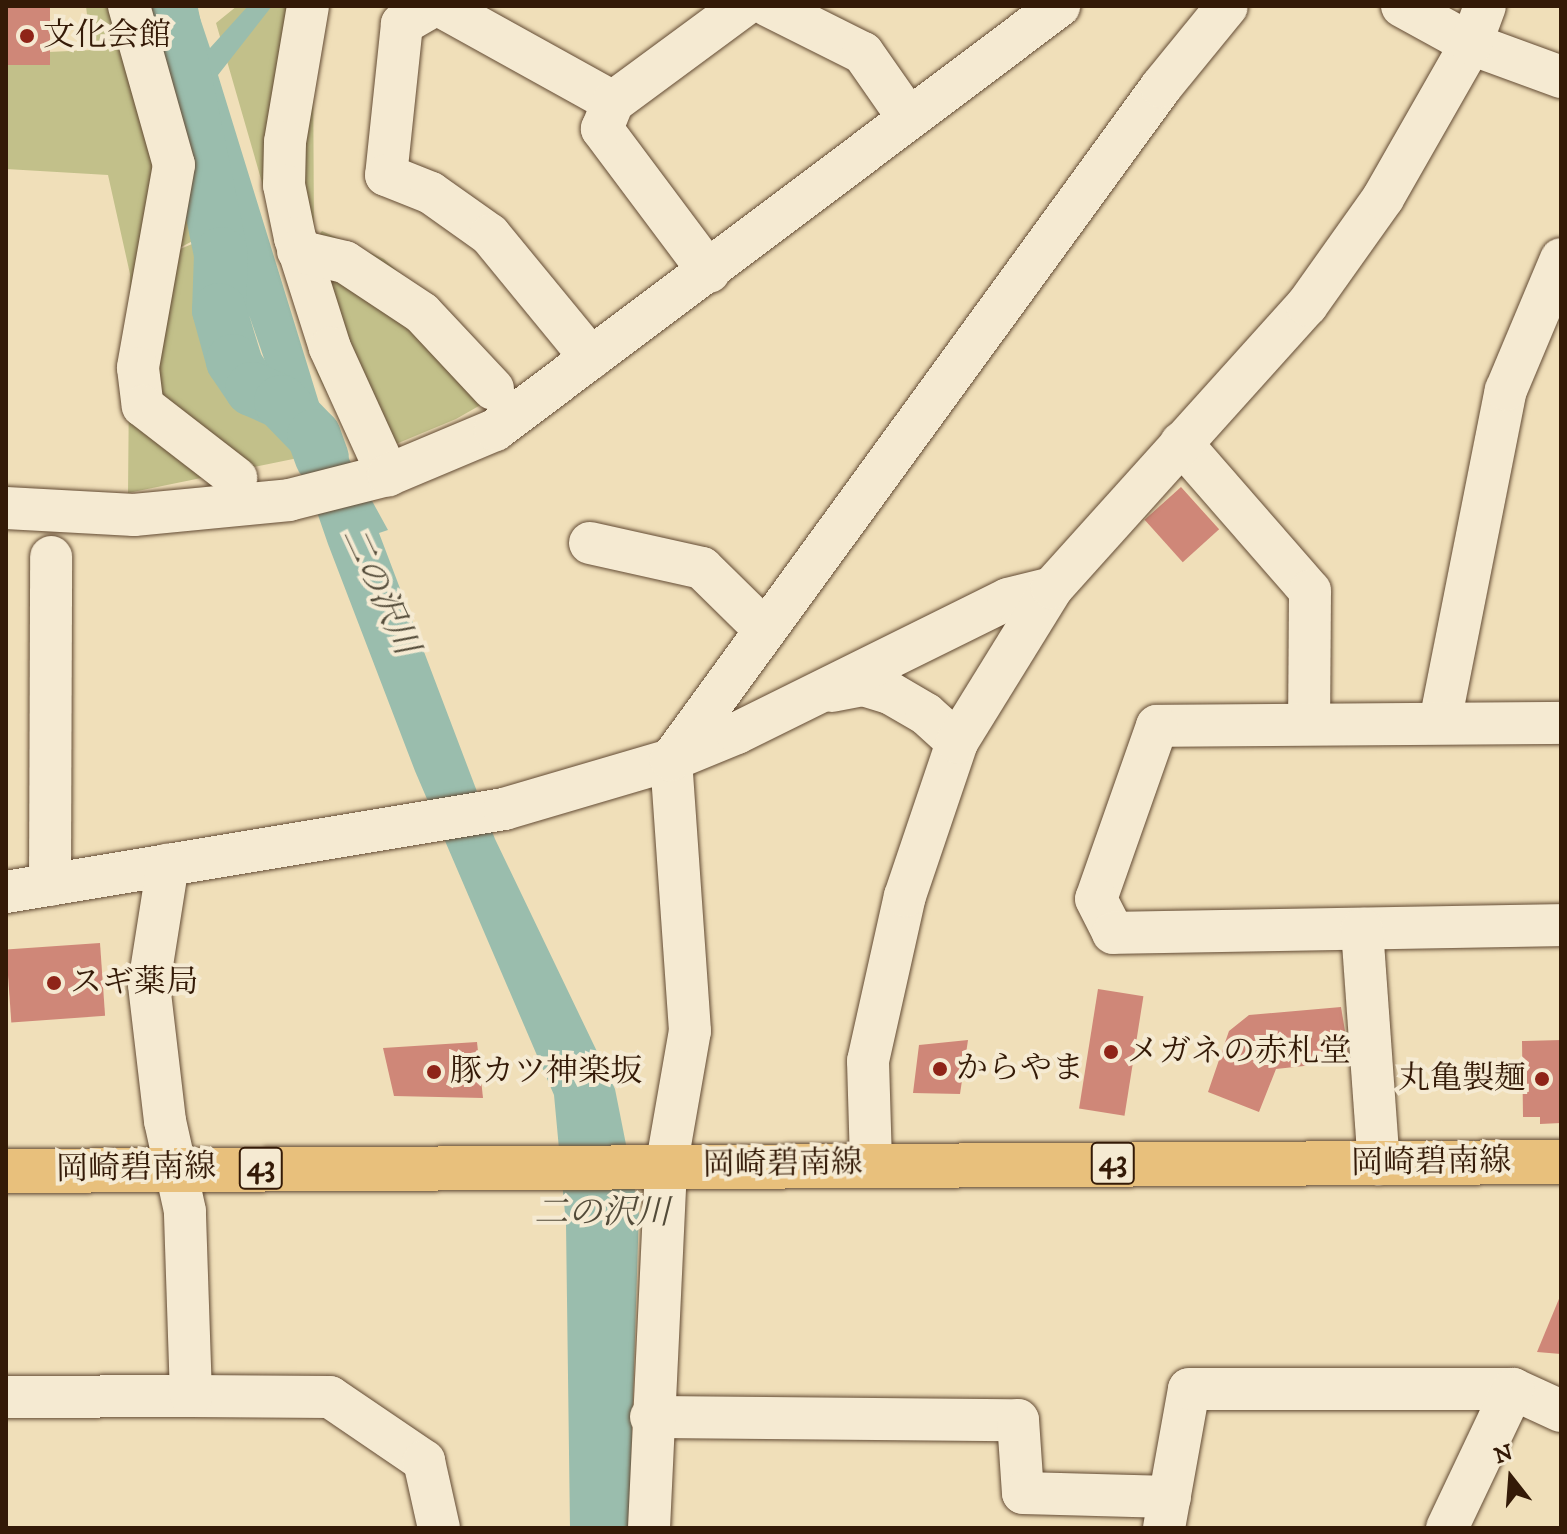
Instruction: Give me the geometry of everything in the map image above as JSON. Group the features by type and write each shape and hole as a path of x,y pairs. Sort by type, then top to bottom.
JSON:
{"main road":[{"name":"岡崎碧南線","path":"6,1171 177,1168 516,1170 871,1162 1561,1162"}],"street":[{"path":"129,6 174,165 138,368 143,406 236,478"},
{"path":"308,6 285,142 284,185 298,251 330,348 384,476"},
{"path":"433,6 402,24 386,175 431,193 490,235 591,358"},
{"path":"440,6 613,102"},
{"path":"709,272 602,129 613,102 743,6"},
{"path":"769,6 863,53 909,119"},
{"path":"649,1528 651,1417 666,1168 690,1031 671,760 1161,87 1227,6"},
{"path":"1402,6 1478,25 1561,77"},
{"path":"6,508 134,515 289,500 384,476 495,430 709,272 1046,10"},
{"path":"871,1162 868,1061 905,896 957,742 1052,588 1307,305 1383,198 1478,25"},
{"path":"298,251 345,262 422,313 493,389"},
{"path":"1440,722 1506,390 1553,301 1561,259"},
{"path":"1181,443 1310,591 1309,722"},
{"path":"590,543 702,568 764,629"},
{"path":"50,885 51,557"},
{"path":"6,892 168,864 355,837 504,809 671,760 819,693 1008,599 1052,588"},
{"path":"819,693 863,685 890,693 926,714 957,742"},
{"path":"1561,723 1309,722 1157,726 1096,899 1113,933 1561,925"},
{"path":"168,864 160,889 149,984 165,1121 185,1211 191,1396"},
{"path":"1362,929 1379,1164"},
{"path":"651,1417 1018,1420 1023,1493 1167,1513 1189,1389 1513,1389 1561,1411"},
{"path":"1447,1528 1513,1389"},
{"path":"6,1397 330,1397 424,1461 439,1528"}],"shaded area":[{"path":"86,6 144,6 204,235 168,254 197,242 209,356 298,458 128,493 130,274 108,175 6,169 6,54 91,50"},
{"path":"237,6 323,6 313,51 314,241 322,231 384,259 489,354 507,390 456,419 360,459 317,373 216,23"}],"water":[{"name":"二の沢川","path":"155,6 196,6 210,48 248,6 272,6 218,75 320,406 388,530 379,533 495,839 615,1089 639,1210 629,1528 570,1528 566,1224 554,1095 415,771 328,544 249,315 290,448 227,381 199,200 232,264 180,115"}],"building":[{"name":"文化会館","path":"6,6 50,6 50,65 6,65"},
{"path":"1181,487 1219,529 1183,562 1145,520"},
{"name":"スギ薬局","path":"100,943 105,1016 11,1022 6,950"},
{"name":"メガネの赤札堂","path":"1098,989 1143,996 1125,1116 1079,1109"},
{"path":"1341,1007 1350,1061 1276,1069 1259,1112 1208,1092 1229,1031 1249,1015"},
{"name":"からやま","path":"968,1040 960,1094 913,1093 919,1045"},
{"name":"丸亀製麺","path":"1561,1040 1561,1123 1540,1124 1540,1117 1523,1117 1522,1041"},
{"name":"豚カツ神楽坂","path":"477,1042 483,1098 394,1096 383,1048"},
{"path":"1561,1294 1561,1354 1537,1352"}],"waterway":[{"name":"二の沢川","path":"170,6 221,254 219,310 233,361 252,389 281,402 314,436 322,458"}],"place":[{"name":"文化会館","path":"27,36"},
{"name":"スギ薬局","path":"54,983"},
{"name":"メガネの赤札堂","path":"1111,1052"},
{"name":"からやま","path":"940,1069"},
{"name":"豚カツ神楽坂","path":"434,1072"},
{"name":"丸亀製麺","path":"1542,1079"}]}
